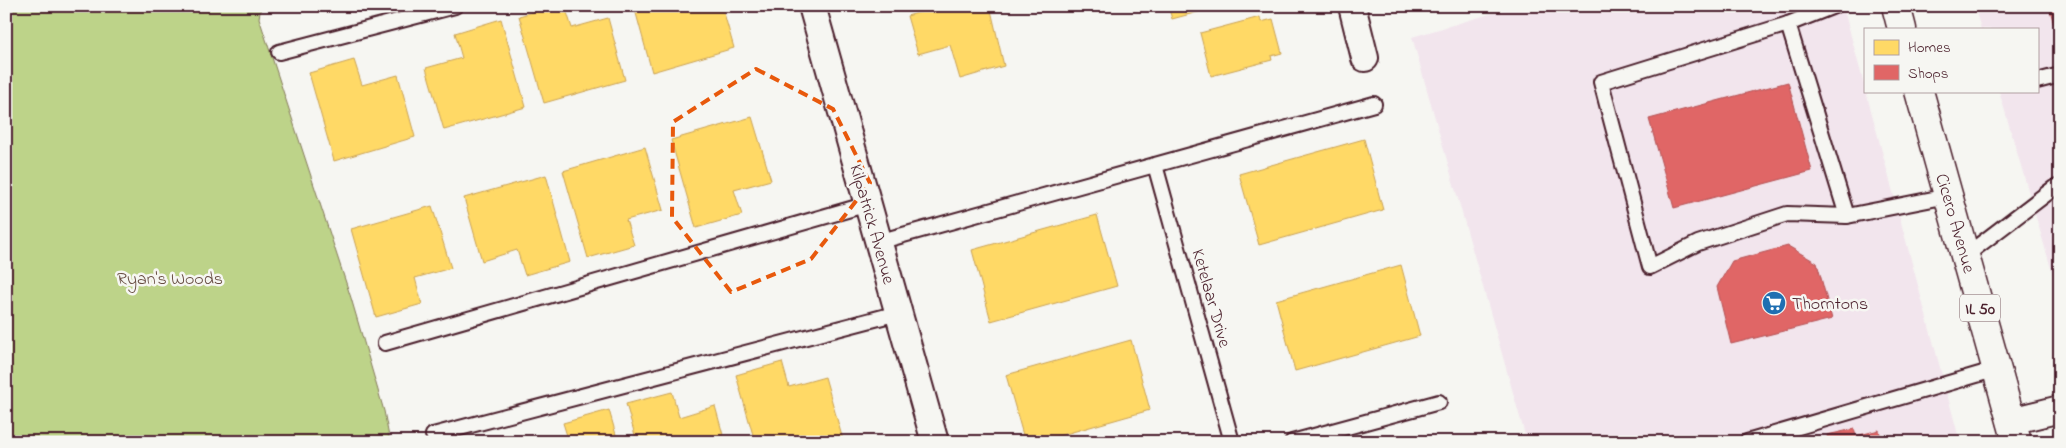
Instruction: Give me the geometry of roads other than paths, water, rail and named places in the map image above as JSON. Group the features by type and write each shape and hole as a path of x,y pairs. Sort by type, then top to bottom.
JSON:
{"main road":[{"path":"1896,6 1902,28"},
{"name":"Cicero Avenue","path":"1919,92 2014,432"}],"street":[{"name":"Kilpatrick Avenue","path":"812,6 935,442"},
{"path":"1352,6 1365,58"},
{"path":"2014,432 2060,409"}],"lane":[{"path":"279,52 455,6"},
{"path":"1834,6 1788,24 1601,82 1650,266 1698,243 1787,214 1847,216 1948,196"},
{"path":"1788,24 1847,216"},
{"path":"2038,81 2060,75"},
{"path":"878,242 1374,104"},
{"name":"Ketelaar Drive","path":"1155,165 1232,442"},
{"path":"1965,256 2054,188 2060,186"},
{"path":"384,343 868,204"},
{"path":"433,435 898,313"},
{"path":"1747,442 1997,369"},
{"path":"1292,442 1439,402"}],"place":[{"name":"Thorntons","path":"1774,303"}],"park label":[{"name":"Ryan's Woods","path":"170,278"}]}
